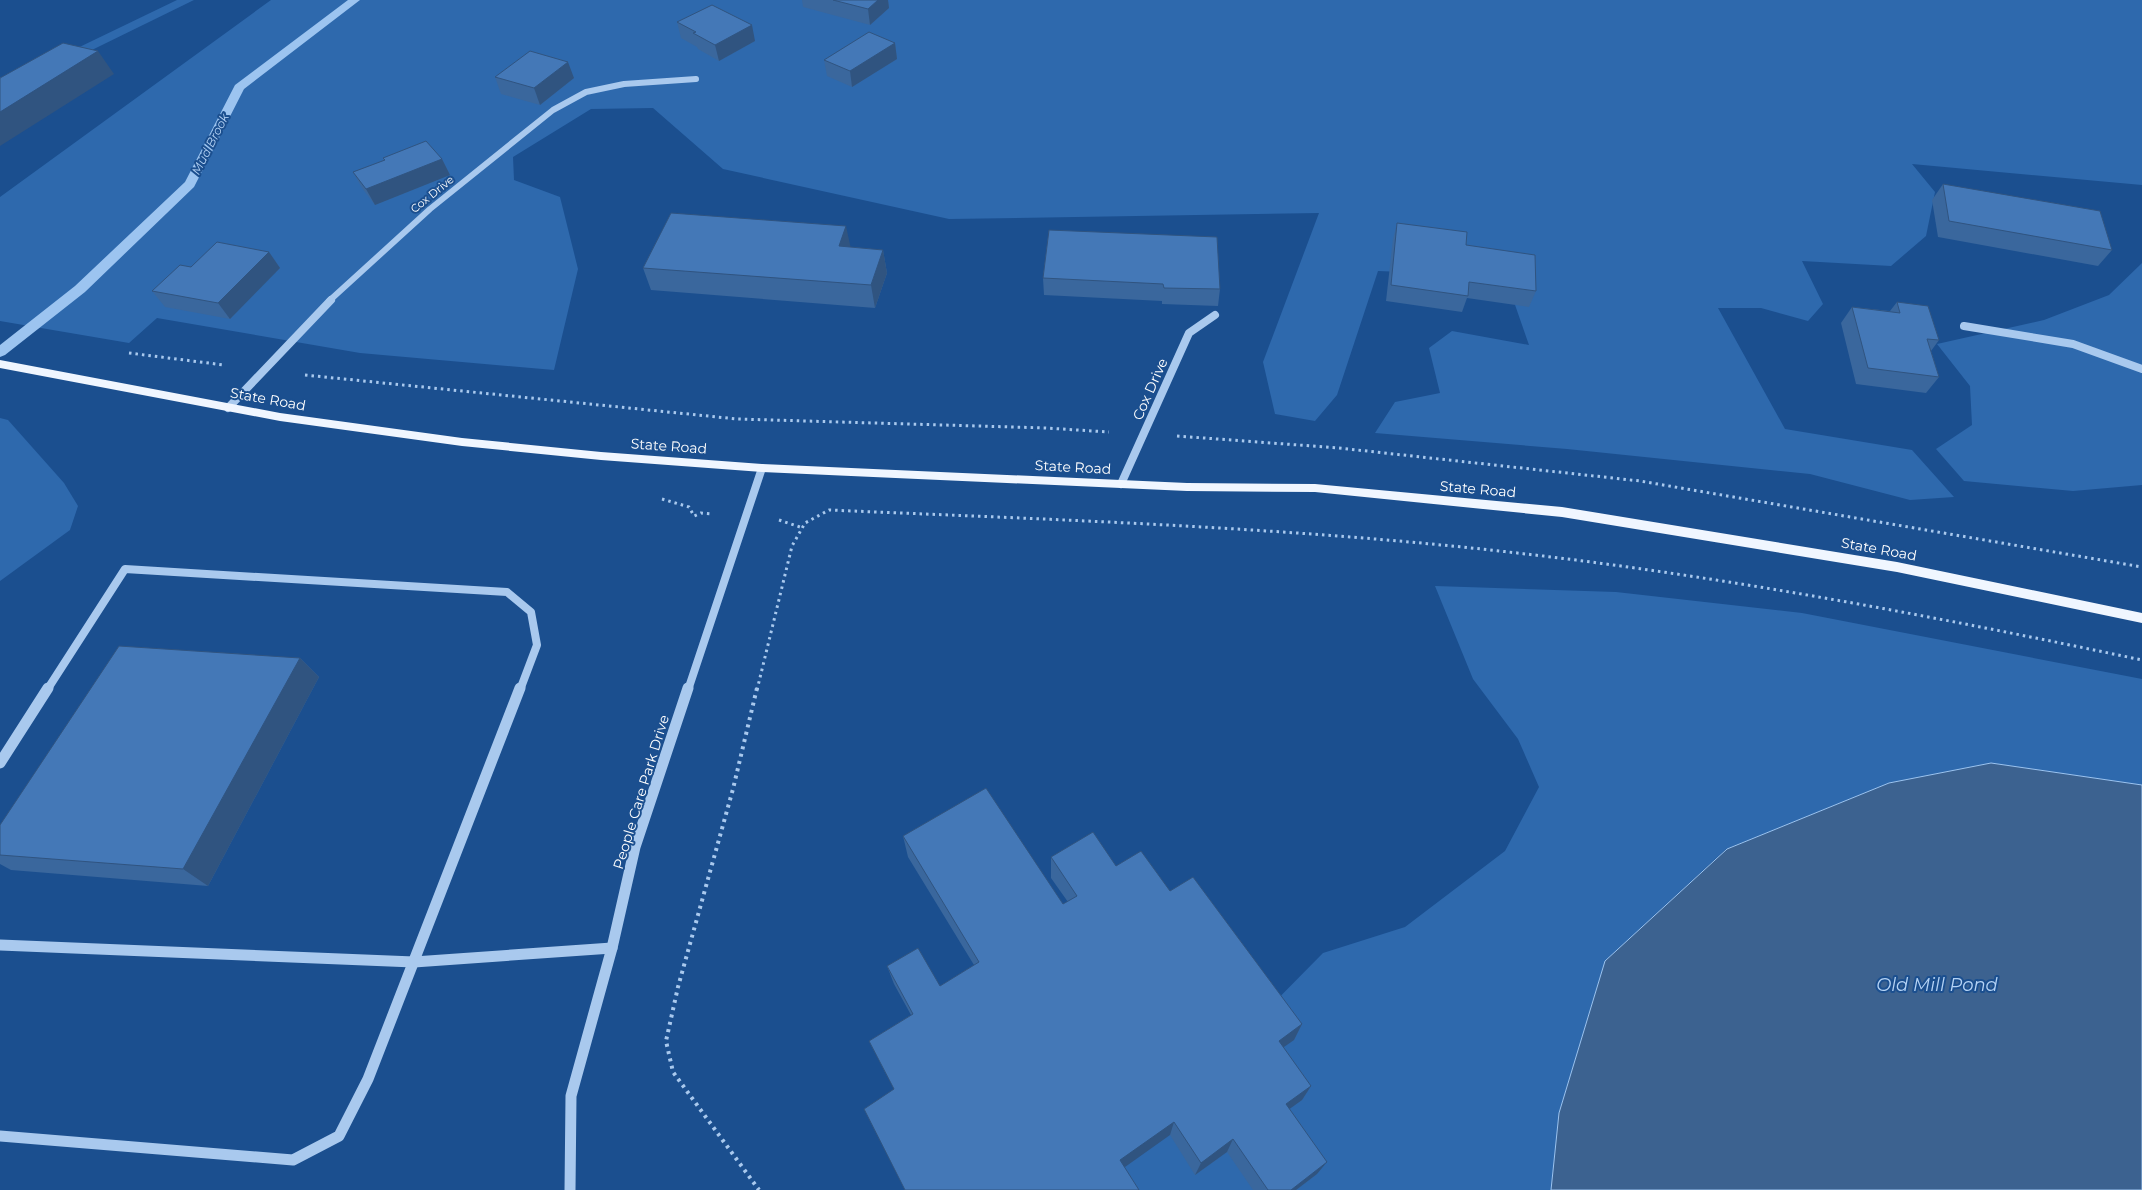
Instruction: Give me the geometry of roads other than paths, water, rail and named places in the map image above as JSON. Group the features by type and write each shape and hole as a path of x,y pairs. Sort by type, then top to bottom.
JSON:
{"main road":[{"name":"State Road","path":"0,364 280,417 462,442 762,468 1121,484 1315,488 1562,512 1897,566 2142,618"}],"street":[{"name":"Cox Drive","path":"228,408 343,286 430,209 553,110 586,92 624,84 696,79"},
{"name":"Cox Drive","path":"1121,484 1189,333 1215,315"},
{"path":"1964,326 2073,344 2142,369"},
{"name":"People Care Park Drive","path":"570,1190 571,1096 612,948 635,847 762,468"},
{"path":"0,763 124,569 507,592 531,612 537,645 368,1079 339,1136 293,1160 0,1136"},
{"path":"414,962 612,948"}],"lane":[{"path":"0,945 414,962"}],"water":[{"name":"Old Mill Pond","path":"1991,763 2142,785 2142,1190 1551,1190 1559,1113 1605,961 1727,849 1889,783"}],"waterway":[{"name":"Mud Brook","path":"0,352 80,289 190,184 239,87 355,0"}]}
